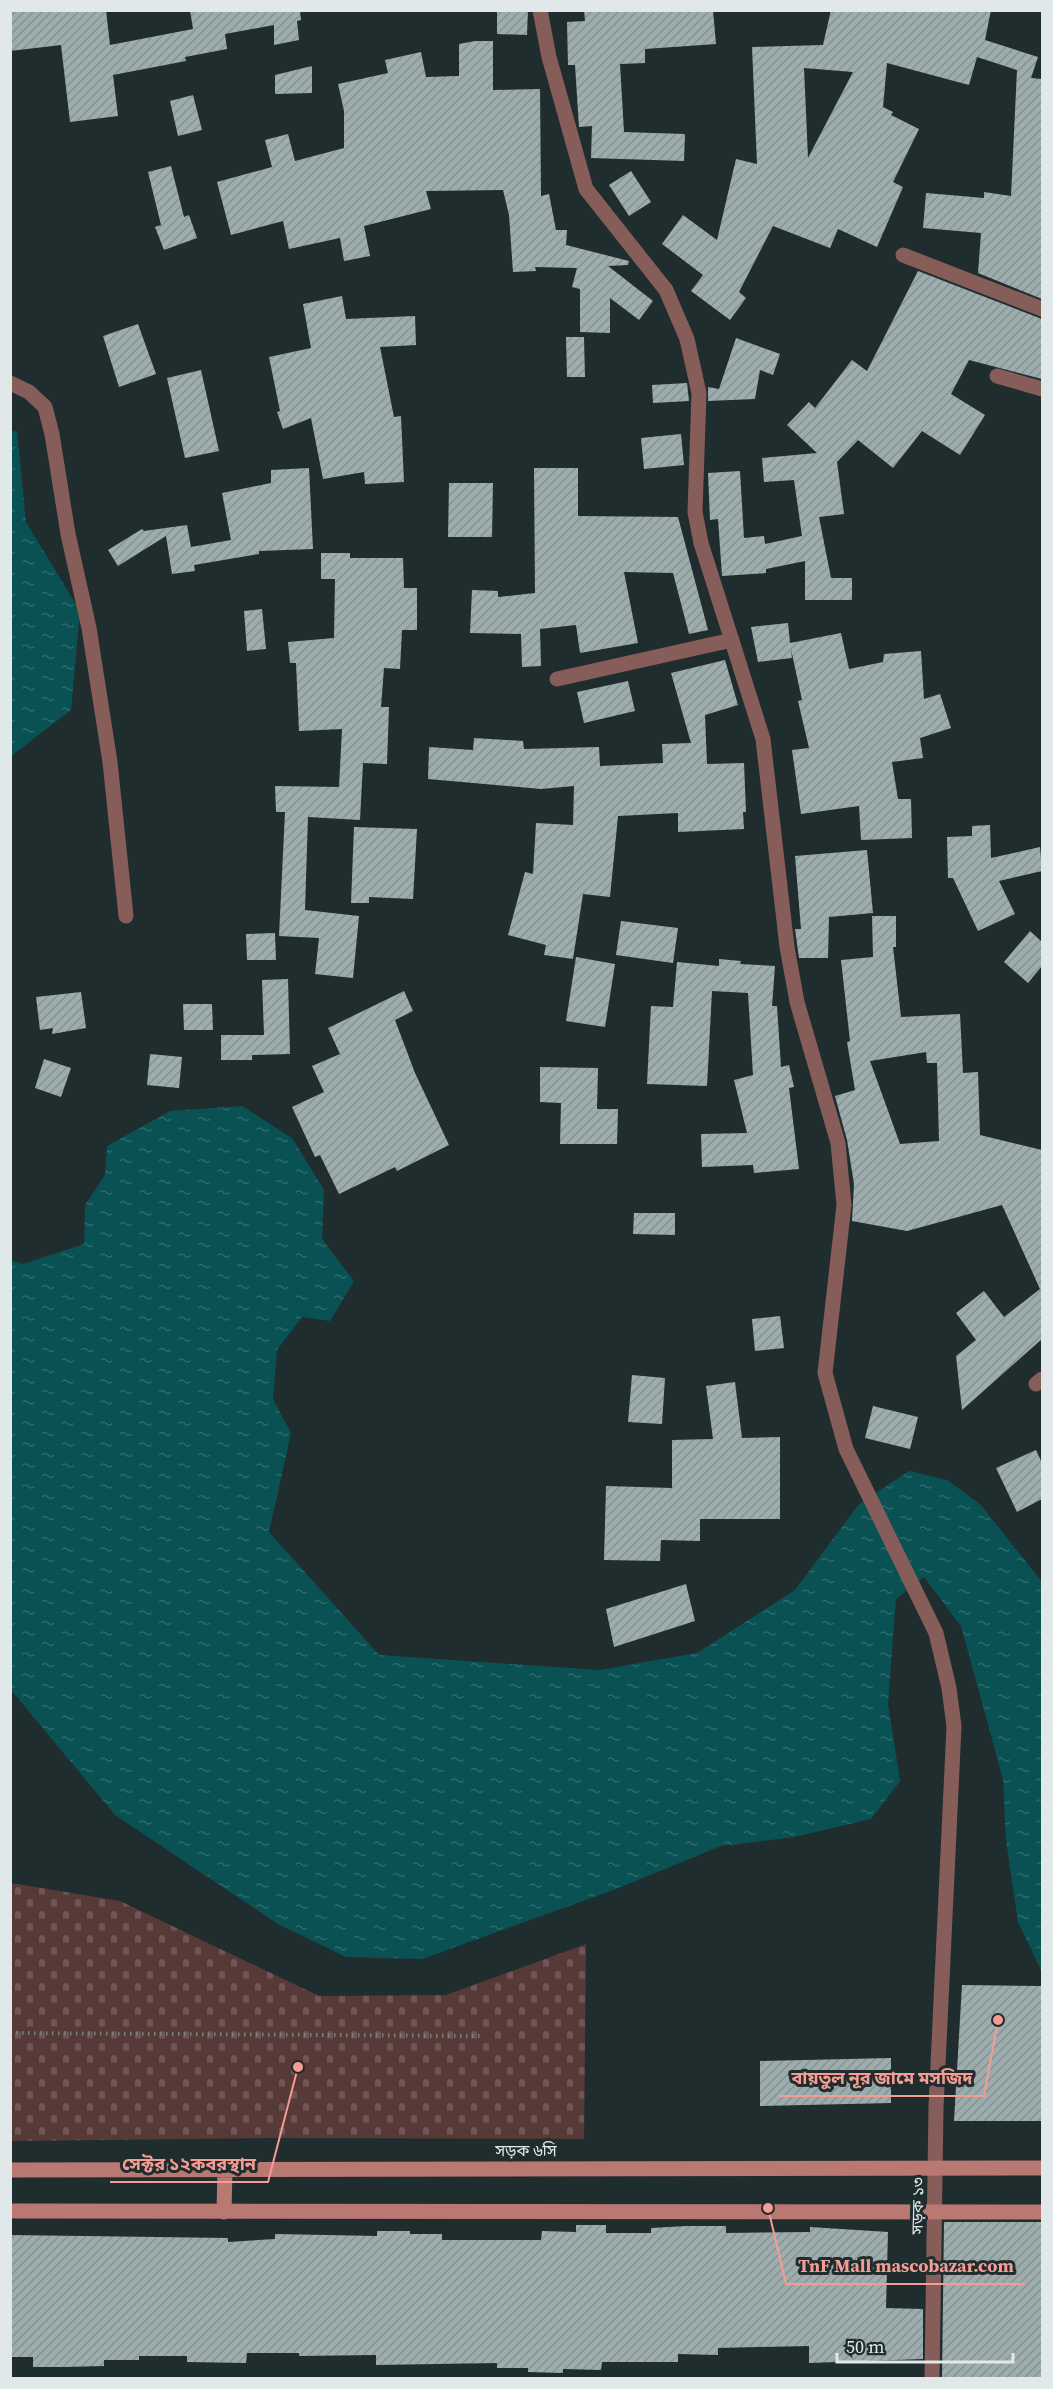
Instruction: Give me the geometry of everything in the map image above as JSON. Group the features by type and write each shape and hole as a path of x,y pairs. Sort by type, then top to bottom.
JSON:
{"street":[{"name":"সড়ক ১৩","path":"540,10 549,57 586,189 666,290 687,339 699,393 694,512 701,543 763,739 787,947 798,1002 838,1143 844,1205 825,1373 846,1449 936,1633 950,1688 954,1726 936,2107 932,2379"},
{"path":"903,255 1042,309"},
{"path":"997,376 1042,389"},
{"path":"10,383 29,392 45,407 52,434 68,534 89,628 108,751 126,916"},
{"path":"557,679 732,640"},
{"name":"সড়ক ৬সি","path":"10,2170 1042,2168"},
{"path":"224,2211 225,2169"},
{"path":"10,2211 1042,2212"}],"path":[{"path":"10,2033 483,2036"}],"green space":[{"path":"11,1883 120,1901 319,1996 446,1995 586,1944 584,2139 267,2138 11,2141"}],"water":[{"path":"11,430 17,432 26,522 80,611 71,710 11,756"},
{"path":"242,1106 292,1138 324,1190 322,1239 354,1281 330,1321 302,1317 277,1350 273,1399 291,1433 269,1532 379,1655 600,1670 697,1653 795,1590 859,1504 909,1471 947,1480 980,1504 1042,1582 1042,1972 1018,1922 1006,1840 1003,1779 961,1626 924,1577 896,1599 888,1704 900,1781 871,1819 794,1837 721,1846 616,1889 422,1959 346,1957 278,1924 115,1815 11,1690 10,1260 23,1264 84,1244 85,1205 105,1175 107,1146 170,1111"}],"building":[{"path":"10,10 106,10 110,45 193,29 190,10 300,10 301,20 297,21 299,40 274,45 274,25 225,34 227,49 185,57 186,61 113,75 118,116 70,122 61,45 10,51"},
{"path":"497,10 528,10 527,35 497,34"},
{"path":"584,10 713,10 716,44 645,49 645,63 620,64 624,132 685,134 684,161 591,158 592,126 579,127 575,65 568,65 567,22 585,21"},
{"path":"831,10 991,10 985,40 1038,57 1031,78 1042,79 1042,299 978,273 981,233 923,228 926,193 984,198 984,192 1011,196 1017,70 977,57 969,85 887,63 883,107 893,112 891,115 919,129 893,182 903,187 877,247 838,229 830,248 773,226 739,292 746,298 730,320 691,291 703,275 662,244 683,215 717,240 736,159 757,164 752,47 823,45","holes":["804,68 853,72 808,158"]},
{"path":"493,41 493,90 540,89 541,196 549,194 556,230 567,230 566,245 629,261 628,265 608,266 653,301 639,320 610,298 610,333 580,332 580,289 572,287 577,268 535,267 536,271 513,272 509,215 503,190 426,191 431,209 364,226 370,256 344,261 340,238 289,249 283,221 231,235 217,182 272,167 265,140 288,134 295,161 344,148 344,111 338,84 388,73 385,60 421,52 426,77 459,76 459,44"},
{"path":"312,66 312,93 275,94 275,75"},
{"path":"193,95 202,130 178,136 170,101"},
{"path":"171,166 184,217 189,215 197,238 164,250 155,227 161,225 148,172"},
{"path":"631,171 651,202 629,216 609,185"},
{"path":"918,271 1042,319 1042,379 969,360 951,394 985,415 960,455 922,431 893,468 858,440 837,462 844,514 819,517 831,578 852,578 852,600 805,600 805,561 766,569 766,573 722,576 718,519 710,520 708,473 740,471 744,538 764,536 765,544 802,536 794,480 764,482 762,458 817,453 787,425 809,402 815,408 852,360 867,371"},
{"path":"342,296 346,319 415,316 416,345 380,347 394,417 401,416 404,482 365,484 364,472 323,479 311,418 283,429 277,412 280,411 269,357 311,348 303,304"},
{"path":"138,324 156,374 119,387 103,336"},
{"path":"566,337 584,337 585,377 567,377"},
{"path":"736,338 780,354 773,375 760,370 755,399 708,401 708,387 719,389"},
{"path":"201,370 219,451 185,458 167,378"},
{"path":"687,383 689,401 653,403 652,385"},
{"path":"681,434 684,465 644,469 641,438"},
{"path":"309,468 313,549 259,551 259,554 194,565 195,571 172,574 166,536 118,566 108,550 142,529 144,531 187,525 191,547 231,540 222,493 271,483 271,470"},
{"path":"534,468 578,468 578,516 678,517 708,630 689,634 673,573 624,572 638,643 580,653 576,625 540,629 541,666 522,667 521,634 470,633 472,590 498,591 498,597 535,593"},
{"path":"449,483 493,483 492,537 448,537"},
{"path":"321,553 350,553 350,558 403,558 404,588 417,588 417,630 402,630 400,669 384,668 381,707 389,707 387,764 363,763 360,820 308,817 305,910 359,916 353,978 315,974 319,938 279,936 285,812 276,812 275,786 339,787 342,729 299,731 296,663 290,663 288,642 334,638 335,579 321,579"},
{"path":"262,609 266,649 247,651 244,611"},
{"path":"788,623 790,643 841,633 849,669 883,662 884,654 921,651 924,699 940,694 951,728 920,738 923,758 892,762 898,799 911,799 912,838 861,840 859,806 801,814 792,750 809,748 798,701 802,700 791,649 792,658 758,662 751,627"},
{"path":"725,660 738,705 705,715 707,764 744,763 746,812 743,812 744,829 678,832 678,813 618,816 610,897 583,894 573,959 544,955 546,945 508,935 525,872 533,874 536,823 573,825 574,786 541,789 428,779 429,747 473,750 474,738 523,741 524,749 599,747 600,766 663,763 662,744 691,743 671,673"},
{"path":"628,681 635,711 584,723 577,692"},
{"path":"990,825 991,858 1040,847 1042,871 999,881 1015,914 978,931 953,878 948,878 947,837 972,836 972,826"},
{"path":"354,827 417,829 413,899 369,897 369,903 351,903"},
{"path":"867,850 873,913 829,917 828,958 799,958 795,929 801,929 795,856"},
{"path":"872,916 896,916 896,947 893,947 901,1017 960,1014 963,1073 978,1072 980,1135 1042,1150 1042,1339 962,1410 956,1356 976,1340 956,1313 984,1291 1004,1317 1040,1289 1002,1205 907,1231 852,1221 854,1184 847,1140 835,1096 855,1090 847,1042 850,1041 841,960 873,957","holes":["926,1052 927,1063 937,1063 939,1141 900,1144 870,1061"]},
{"path":"621,921 678,928 673,963 616,955"},
{"path":"1030,931 1042,942 1042,966 1028,983 1004,962"},
{"path":"275,933 276,960 247,960 246,934"},
{"path":"576,957 615,964 605,1027 566,1021"},
{"path":"719,959 741,961 740,964 775,966 772,1006 777,1006 781,1067 789,1065 794,1087 789,1088 799,1169 754,1173 753,1165 702,1167 701,1134 747,1133 734,1080 753,1075 748,993 712,991 707,1086 647,1084 651,1006 673,1007 677,962 719,966"},
{"path":"288,979 290,1054 252,1055 252,1060 221,1060 221,1035 264,1035 262,980"},
{"path":"404,991 413,1011 395,1020 415,1073 449,1145 397,1171 395,1167 339,1194 320,1155 315,1157 292,1107 324,1092 312,1066 340,1054 328,1028"},
{"path":"81,992 86,1028 52,1034 53,1028 40,1030 36,997"},
{"path":"183,1004 212,1004 213,1030 184,1030"},
{"path":"150,1054 182,1057 179,1088 147,1085"},
{"path":"44,1059 71,1068 61,1097 35,1088"},
{"path":"540,1067 598,1068 597,1109 618,1109 617,1144 560,1144 561,1103 540,1102"},
{"path":"634,1213 675,1213 675,1235 633,1234"},
{"path":"780,1316 784,1348 755,1351 752,1319"},
{"path":"632,1375 665,1378 662,1424 628,1422"},
{"path":"735,1382 742,1438 780,1437 780,1519 700,1519 700,1541 661,1540 660,1561 604,1560 606,1486 672,1488 672,1440 713,1439 706,1386"},
{"path":"873,1406 918,1417 910,1449 865,1438"},
{"path":"1036,1450 1042,1463 1042,1499 1017,1512 996,1468"},
{"path":"686,1584 695,1621 614,1647 606,1609"},
{"path":"962,1985 1042,1986 1042,2121 954,2121"},
{"path":"891,2058 891,2103 760,2106 760,2061"},
{"path":"944,2222 1042,2222 1042,2379 942,2379"},
{"path":"576,2225 606,2225 606,2233 651,2233 651,2228 687,2226 726,2226 726,2233 810,2232 810,2227 888,2232 886,2308 923,2309 923,2359 809,2363 809,2346 718,2348 718,2355 678,2354 678,2362 602,2362 601,2370 563,2369 563,2373 528,2372 528,2368 497,2368 497,2363 376,2365 376,2355 299,2356 299,2353 247,2353 246,2363 187,2362 187,2356 139,2356 139,2360 104,2360 104,2366 65,2367 33,2367 33,2357 10,2357 10,2235 228,2238 228,2242 275,2239 275,2234 377,2236 377,2231 410,2231 410,2234 442,2234 442,2240 541,2240 542,2231 576,2232"}],"place":[{"name":"বায়তুল নূর জামে মসজিদ","path":"998,2020"},
{"name":"সেক্টর ১২কবরস্থান","path":"298,2067"},
{"name":"TnF Mall mascobazar.com","path":"768,2208"}]}
